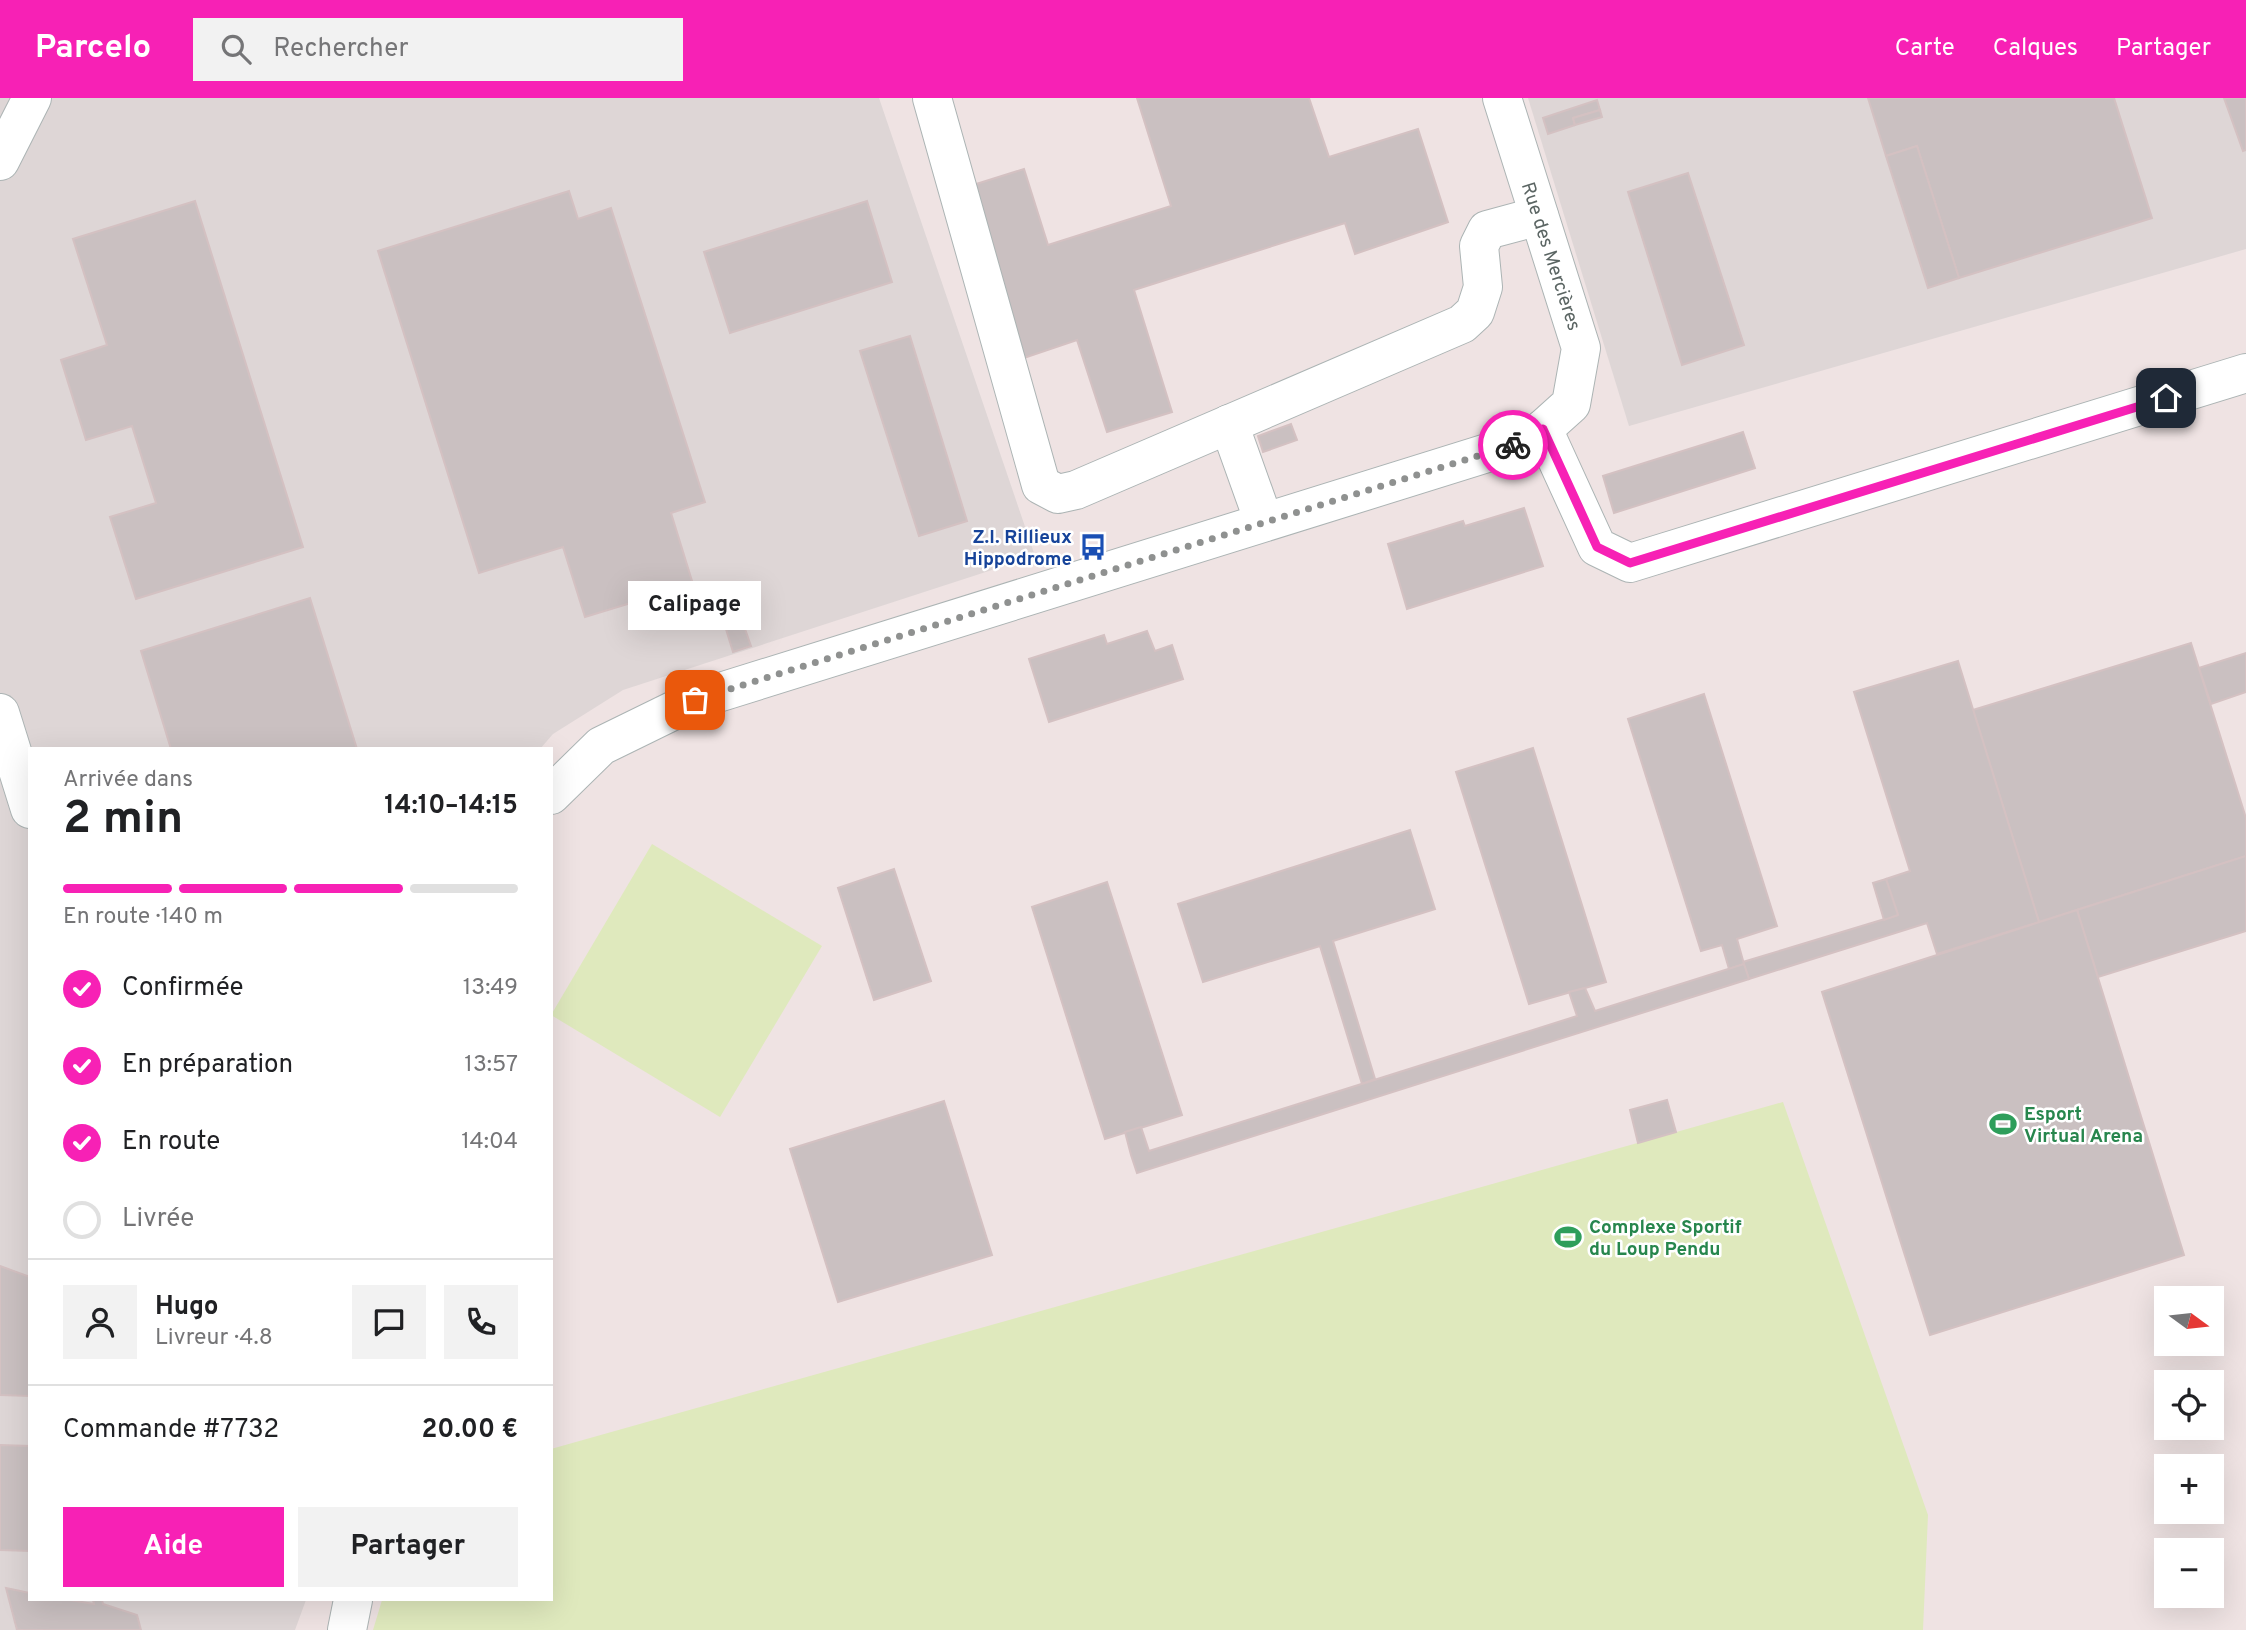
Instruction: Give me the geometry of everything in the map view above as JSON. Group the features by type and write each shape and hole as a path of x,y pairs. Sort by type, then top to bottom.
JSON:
{"street":[{"path":"0,161 32,98"},
{"path":"932,98 1041,485 1058,494 1076,490 1462,324 1475,312 1483,287 1479,246 1487,230 1539,216"},
{"name":"Rue des Mercières","path":"553,793 601,746 695,700 1532,439 1572,404 1581,348 1502,98"},
{"path":"1543,429 1597,547 1630,563 2246,373"},
{"path":"1229,424 1264,522"},
{"path":"0,713 28,803"},
{"path":"346,1630 353,1601"}],"shaded area":[{"path":"0,98 879,98 1035,556 623,690 553,734 542,747 28,747 28,1601 306,1601 295,1630 0,1630"},
{"path":"1528,98 2246,98 2246,249 1629,426"}],"green space":[{"path":"652,844 822,946 720,1117 553,1016 553,1012"},
{"name":"Complexe Sportif du Loup Pendu","path":"1783,1102 1928,1515 1923,1630 373,1630 382,1601 553,1601 553,1448"}],"building":[{"path":"1137,98 1309,98 1329,157 1418,129 1448,222 1355,254 1345,223 1134,290 1172,412 1107,432 1077,340 1024,358 970,186 1024,169 1048,245 1171,206"},
{"path":"1868,98 2114,98 2152,218 1959,278 1917,146 1886,156"},
{"path":"2224,98 2246,98 2246,150 2243,151"},
{"path":"1597,100 1600,110 1573,118 1575,125 1548,134 1543,118"},
{"path":"1600,110 1602,117 1575,125 1573,118"},
{"path":"1917,146 1959,278 1928,288 1886,156"},
{"path":"1688,173 1744,345 1682,365 1628,192"},
{"path":"569,191 578,219 611,208 705,502 671,513 693,584 585,617 563,547 479,573 378,251"},
{"path":"195,201 303,547 136,599 110,517 156,503 132,426 86,440 61,360 107,345 73,239"},
{"path":"867,201 892,282 730,333 704,252"},
{"path":"910,336 967,521 919,536 860,351"},
{"path":"1291,424 1297,440 1263,452 1258,436"},
{"path":"1743,432 1755,468 1614,513 1603,476"},
{"path":"1524,508 1543,566 1407,609 1388,544 1463,521 1465,526"},
{"path":"310,598 356,747 170,747 141,651"},
{"path":"743,623 751,646 733,652 726,629"},
{"path":"1147,631 1155,651 1172,645 1183,679 1049,722 1029,659 1104,635 1107,644"},
{"path":"2191,643 2246,818 2246,856 2039,922 1973,710"},
{"path":"2246,653 2246,692 2211,704 2199,668"},
{"path":"1958,661 2039,922 1937,954 1927,923 1749,979 1743,962 1898,915 1886,879 1910,871 1854,692"},
{"path":"1704,694 1777,926 1737,939 1744,964 1729,969 1722,945 1701,951 1628,719"},
{"path":"1533,748 1606,982 1529,1004 1456,772"},
{"path":"1410,830 1435,909 1333,941 1375,1079 1362,1084 1320,946 1203,982 1178,904"},
{"path":"2246,856 2246,931 2098,977 2077,910"},
{"path":"894,869 931,981 874,1000 838,888"},
{"path":"1886,879 1898,915 1884,920 1873,883"},
{"path":"1107,882 1182,1115 1105,1139 1032,907"},
{"name":"Esport Virtual Arena","path":"2077,910 2184,1255 1930,1335 1822,992"},
{"path":"1744,964 1749,979 1137,1173 1131,1155 1125,1132 1141,1127 1149,1151 1577,1016 1569,992 1585,988 1595,1011"},
{"path":"1667,1100 1676,1132 1638,1143 1630,1110"},
{"path":"944,1101 992,1255 838,1302 790,1149"},
{"path":"0,1266 28,1276 28,1396 0,1395"},
{"path":"0,1445 28,1446 28,1551 0,1550"},
{"path":"6,1588 28,1593 28,1601 76,1601 94,1604 93,1601 102,1601 103,1604 137,1615 141,1630 17,1630"}],"way so far":[{"path":"695,700 1513,445"}],"place":[{"name":"Z.I. Rillieux Hippodrome","path":"1093,547"},
{"name":"Calipage","path":"695,700"},
{"name":"Esport Virtual Arena","path":"2003,1124"},
{"name":"Complexe Sportif du Loup Pendu","path":"1568,1237"}],"route":[{"path":"1513,445 1532,439 1543,429 1597,547 1630,563 2166,398"}]}
